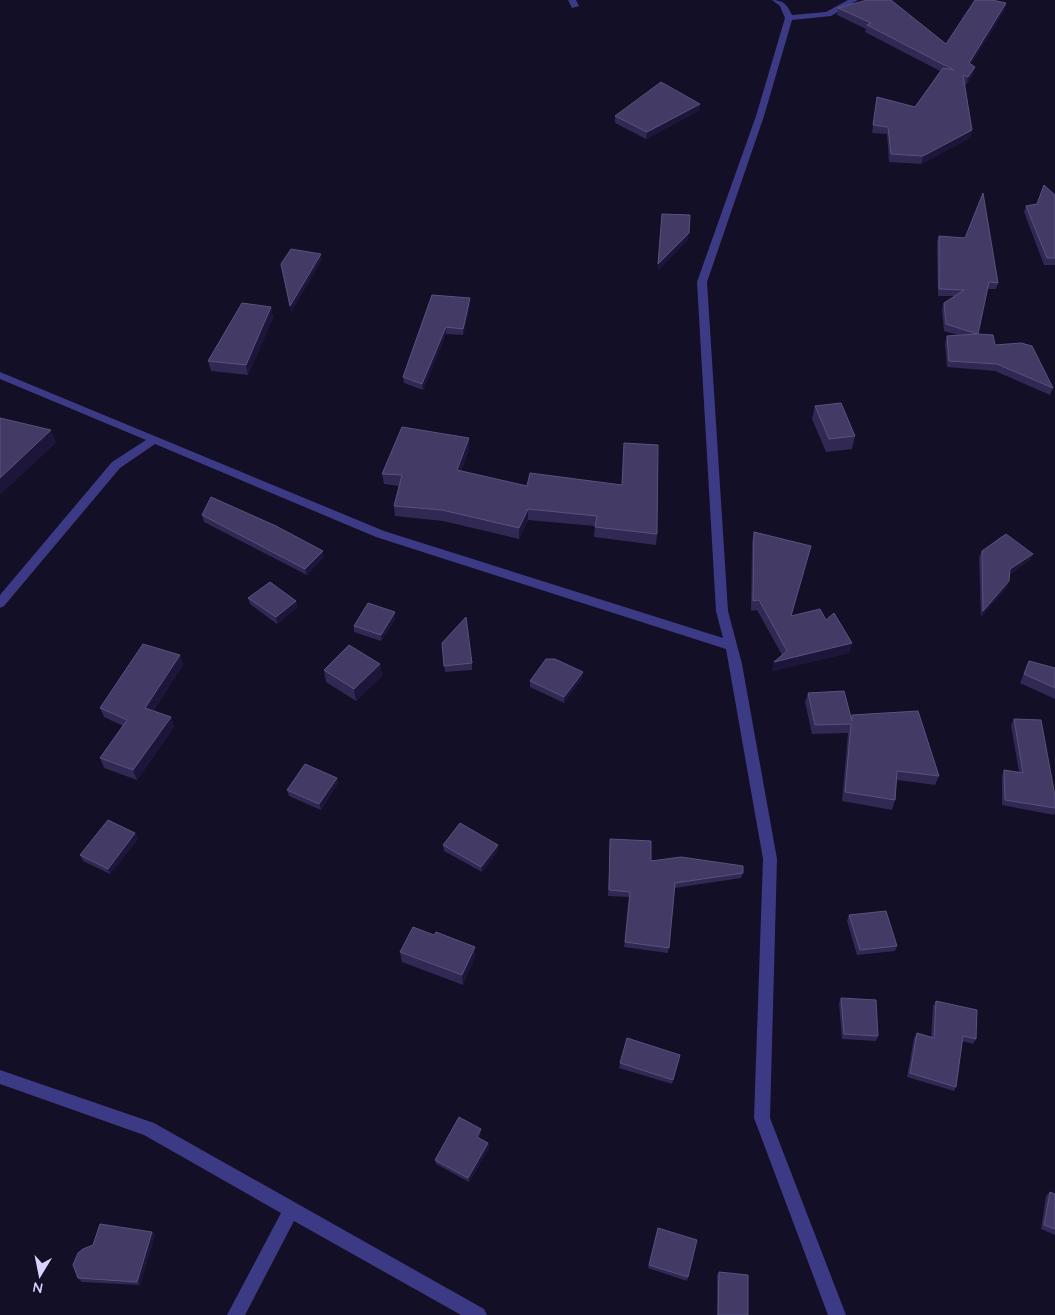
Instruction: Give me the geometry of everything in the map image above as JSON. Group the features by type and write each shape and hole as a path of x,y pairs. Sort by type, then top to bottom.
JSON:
{"street":[{"path":"776,0 783,5 789,18 760,116 702,282 722,611 732,646 770,859 762,1118 837,1315"},
{"path":"789,18 828,14 854,0"},
{"path":"0,375 380,534 732,646"},
{"path":"0,603 116,465 154,440"},
{"path":"0,1077 148,1130 478,1315"},
{"path":"236,1315 291,1210"}],"building":[{"path":"867,0 891,0 946,44 975,0 992,0 1006,3 969,63 975,67 968,77 963,75 972,130 923,156 891,154 888,127 873,125 877,97 915,107 943,68 954,70 867,25 871,23 838,8"},
{"path":"661,82 700,104 647,132 615,116"},
{"path":"1044,185 1055,195 1055,258 1047,258 1026,206 1037,204"},
{"path":"983,193 998,283 989,282 978,334 993,335 995,345 1021,343 1032,346 1053,388 997,364 949,361 947,336 977,334 946,324 944,303 964,290 939,289 939,236 965,238"},
{"path":"662,214 690,215 689,233 658,264"},
{"path":"291,249 321,254 290,306 281,264"},
{"path":"432,295 470,298 463,329 446,327 422,384 403,377"},
{"path":"242,303 271,307 246,365 208,361"},
{"path":"841,403 855,436 829,439 815,406"},
{"path":"0,418 51,430 0,478"},
{"path":"402,427 469,438 457,470 527,486 530,473 622,485 624,443 658,445 657,534 595,527 597,516 528,509 519,528 442,510 394,506 402,475 382,474"},
{"path":"211,497 276,526 323,551 305,569 202,515"},
{"path":"754,532 811,546 791,616 820,609 826,620 834,613 852,643 774,662 787,651 759,600 753,601"},
{"path":"1006,534 1033,554 1010,569 1009,581 983,611 982,551"},
{"path":"270,582 296,601 276,617 248,598"},
{"path":"368,603 395,612 381,635 354,626"},
{"path":"466,617 472,663 444,666 442,643"},
{"path":"143,644 180,655 145,708 171,717 133,770 100,758 127,720 100,708"},
{"path":"349,645 380,664 354,689 324,670"},
{"path":"546,659 555,659 583,672 564,697 530,681"},
{"path":"1029,661 1055,668 1055,688 1024,674"},
{"path":"844,691 852,721 852,715 918,711 939,776 897,771 895,800 845,792 851,724 815,725 808,693"},
{"path":"1014,719 1041,720 1055,796 1055,808 1005,800 1004,770 1023,773"},
{"path":"305,764 337,778 319,804 287,790"},
{"path":"108,820 135,833 108,869 80,855"},
{"path":"460,823 498,845 481,867 443,845"},
{"path":"610,839 651,841 651,861 681,857 743,866 743,873 675,883 669,948 625,942 630,892 609,890"},
{"path":"886,911 897,946 860,950 849,915"},
{"path":"413,927 434,935 436,932 475,947 462,975 400,952"},
{"path":"841,998 876,1000 878,1036 844,1034"},
{"path":"936,1001 977,1010 976,1039 963,1036 956,1087 910,1073 917,1033 934,1038"},
{"path":"627,1038 680,1055 673,1080 620,1063"},
{"path":"459,1117 481,1129 477,1137 488,1143 468,1178 435,1160"},
{"path":"1050,1192 1055,1194 1055,1229 1044,1225"},
{"path":"100,1224 152,1232 137,1282 78,1278 73,1265 78,1253 93,1245"},
{"path":"658,1228 697,1240 688,1277 649,1265"},
{"path":"719,1272 748,1275 748,1315 718,1315"}]}
